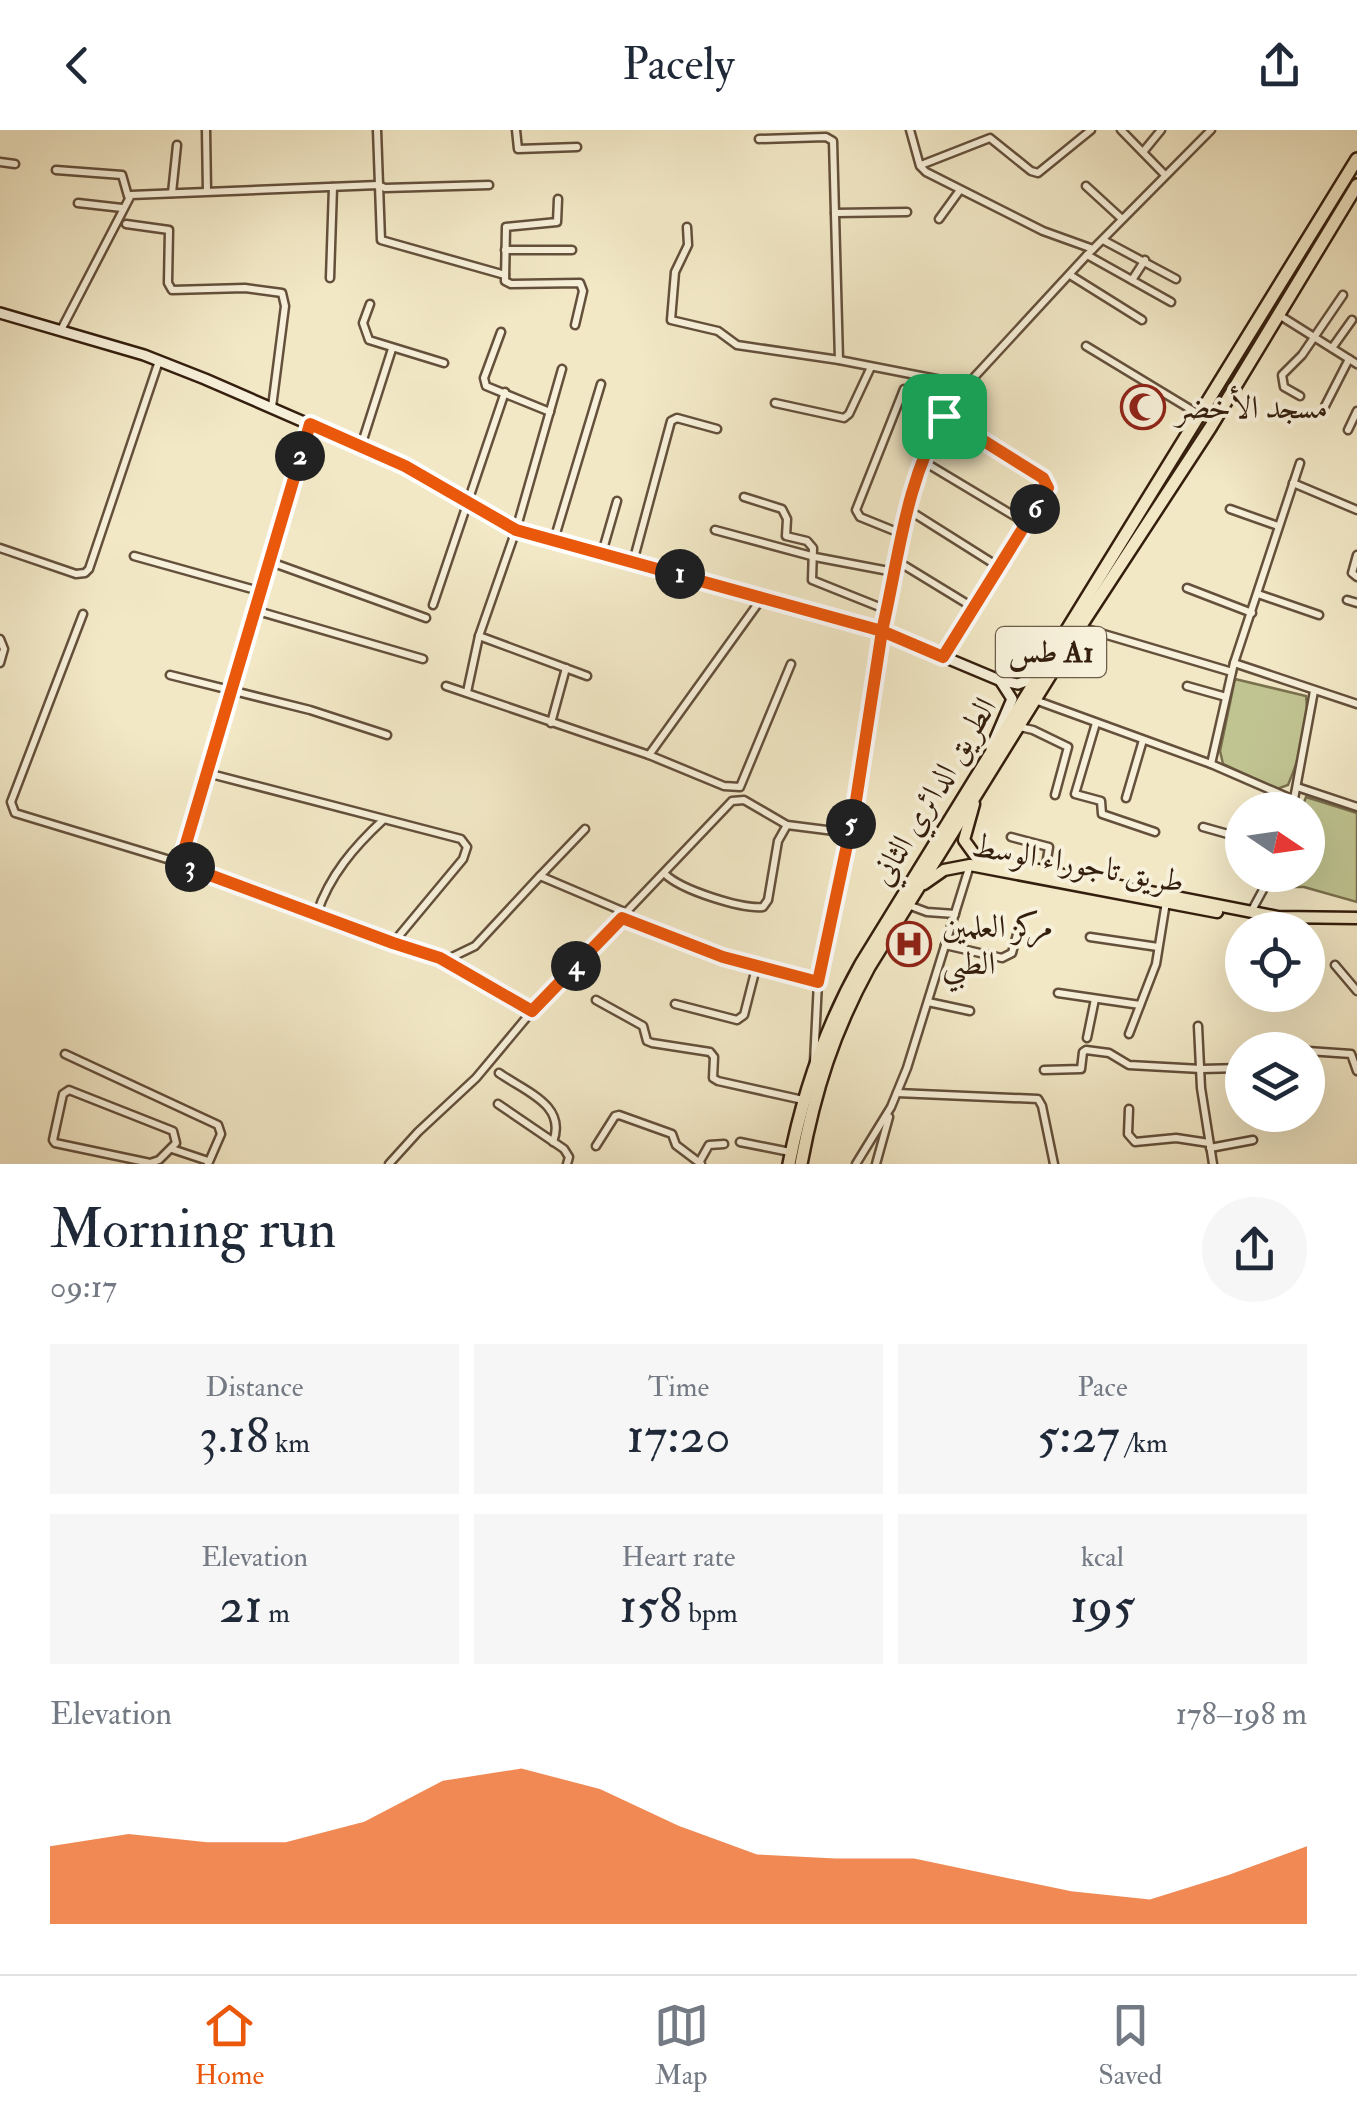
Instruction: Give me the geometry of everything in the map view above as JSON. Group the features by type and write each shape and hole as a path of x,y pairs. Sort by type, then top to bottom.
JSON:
{"highway":[{"name":"الطريق الدائري الثاني","path":"801,1164 812,1105 841,1020 917,890 1020,728 1162,488 1176,455 1357,159"},
{"name":"الطريق الدائري الثاني","path":"790,1158 814,1064 860,964 1034,678 1162,488 1186,465 1357,186"},
{"path":"1176,455 1180,464 1186,465"}],"main road":[{"path":"0,313 159,361 272,408 361,446 516,530 882,631 999,680 1018,684 1034,678"},
{"path":"990,751 1012,699 999,680"},
{"name":"طريق تاجوراء الوسط","path":"980,789 965,832 966,844 977,858 1278,924 1357,921"},
{"name":"طريق تاجوراء الوسط","path":"917,890 935,874 970,865 1166,902 1250,912"},
{"name":"طريق تاجوراء الوسط","path":"1325,920 1357,921"}],"street":[{"path":"206,130 207,192"},
{"path":"378,130 382,241 505,274"},
{"path":"516,130 518,149 577,146"},
{"path":"910,130 920,166 960,190 1090,252 1171,302"},
{"path":"920,166 990,138 1038,173 1092,130"},
{"path":"1122,130 1165,175"},
{"path":"1143,152 1161,130"},
{"path":"814,1064 818,982 850,832 882,631 920,460 944,416 967,385 1090,252 1211,130"},
{"path":"759,139 832,139 839,360"},
{"path":"172,193 177,144"},
{"path":"0,162 15,164"},
{"path":"56,170 122,175 128,197 60,330"},
{"path":"128,197 378,185 489,185"},
{"path":"1086,186 1122,220"},
{"path":"330,278 333,187"},
{"path":"939,219 960,190"},
{"path":"558,199 557,222 507,226 505,274 508,284 580,284 583,292 575,325"},
{"path":"78,203 122,208"},
{"path":"835,212 907,212"},
{"path":"126,224 169,230 168,283 172,290 244,288 275,290 284,295 272,408"},
{"path":"687,227 688,244 675,272 671,320 718,331 737,345 967,385"},
{"path":"1102,240 1176,279"},
{"path":"504,250 572,250"},
{"path":"1132,280 1144,260"},
{"path":"1070,275 1142,320"},
{"path":"1300,396 1284,387 1282,375 1314,338 1343,295"},
{"path":"370,304 364,318 364,333 369,340 444,363"},
{"path":"1279,315 1357,364"},
{"path":"1332,348 1352,320"},
{"path":"501,332 484,382 550,412"},
{"path":"1086,346 1200,415"},
{"path":"361,446 392,349"},
{"path":"1325,406 1348,359"},
{"path":"0,548 76,574 90,569 159,361"},
{"path":"775,403 844,418 850,414 871,367"},
{"path":"466,692 479,636 516,530 562,369"},
{"path":"554,540 602,384"},
{"path":"902,534 860,517 856,510 904,389"},
{"path":"433,605 504,392"},
{"path":"1348,430 1357,410"},
{"path":"943,657 1048,488 1046,482 944,416"},
{"path":"632,562 671,421 677,418 717,429"},
{"path":"180,864 310,424"},
{"path":"920,460 1026,523"},
{"path":"1210,764 1233,667 1300,463"},
{"path":"1293,483 1357,510"},
{"path":"744,498 782,510 786,536 807,542 813,548 812,580 887,610"},
{"path":"602,554 617,502"},
{"path":"908,509 999,568"},
{"path":"1230,509 1278,526"},
{"path":"715,530 814,557 894,572"},
{"path":"1357,555 1352,573 1357,577"},
{"path":"134,556 259,591"},
{"path":"896,561 974,608"},
{"path":"268,562 426,618"},
{"path":"1186,588 1252,613"},
{"path":"1258,594 1319,614"},
{"path":"649,755 762,597"},
{"path":"1347,600 1357,603"},
{"path":"254,610 424,659"},
{"path":"83,614 11,802 12,808 446,960 532,1011"},
{"path":"1080,627 1357,704"},
{"path":"479,636 587,676"},
{"path":"0,639 4,648 0,663"},
{"path":"446,686 649,755 724,786 740,787 791,664"},
{"path":"550,723 566,668"},
{"path":"170,674 231,688 387,735"},
{"path":"1187,686 1226,697"},
{"path":"1295,792 1314,691"},
{"path":"1036,700 1275,792"},
{"path":"1096,723 1075,794 1102,801 1102,814 1156,832"},
{"path":"1020,728 1068,747 1055,795"},
{"path":"1126,798 1143,740"},
{"path":"207,773 461,839 467,847 463,859 393,943"},
{"path":"1296,788 1357,806"},
{"path":"390,1164 476,1078 532,1011 732,801 744,800 787,826 850,832"},
{"path":"316,913 340,866 384,819"},
{"path":"666,874 680,886 746,906 764,907 778,841 787,826"},
{"path":"1203,827 1225,833"},
{"path":"446,960 476,946 584,829"},
{"path":"1011,837 1048,847 1045,871"},
{"path":"856,1164 897,1093 970,865"},
{"path":"540,876 756,968 818,982"},
{"path":"1250,912 1261,892"},
{"path":"1129,1034 1152,980 1166,902"},
{"path":"908,905 927,912 955,914"},
{"path":"946,945 1002,958 1012,953 1020,923"},
{"path":"1090,937 1158,948"},
{"path":"1335,964 1357,991"},
{"path":"675,1004 737,1020 744,1014 756,968"},
{"path":"1058,993 1140,1005"},
{"path":"1088,1038 1095,999"},
{"path":"596,1000 638,1022 652,1044 710,1052 714,1057 713,1078 718,1081 802,1100"},
{"path":"928,1002 970,1010"},
{"path":"1198,1026 1213,1164"},
{"path":"1044,1070 1081,1068 1086,1050 1109,1053 1128,1065 1225,1069"},
{"path":"1325,1052 1350,1054 1357,1072"},
{"path":"65,1054 218,1125 221,1134 208,1163 172,1149"},
{"path":"499,1073 554,1113 558,1125 553,1142"},
{"path":"73,1091 173,1131 176,1136 172,1149 150,1163 55,1143 52,1140 64,1094 73,1091"},
{"path":"897,1093 1038,1099 1054,1164"},
{"path":"498,1104 568,1152 568,1164"},
{"path":"876,1164 891,1107"},
{"path":"1129,1109 1128,1134 1136,1142 1176,1138 1210,1145 1253,1140"},
{"path":"596,1146 619,1115 672,1134 676,1144 701,1163 710,1145 724,1144"},
{"path":"740,1142 790,1158"}],"green space":[{"path":"1235,679 1306,696 1303,741 1288,785 1277,789 1223,764 1220,751"},
{"path":"1325,803 1357,813 1357,902 1322,892 1325,892"}],"place":[{"name":"مسجد الأخضر","path":"1143,407"},
{"name":"مركز العلمين الطبي","path":"909,944"}],"route":[{"path":"944,416 920,460 882,631 516,530 405,466 310,424 180,864 440,958 532,1011 622,918 756,968 818,982 855,807 882,631 943,657 1048,488 1043,478 944,416"}]}
